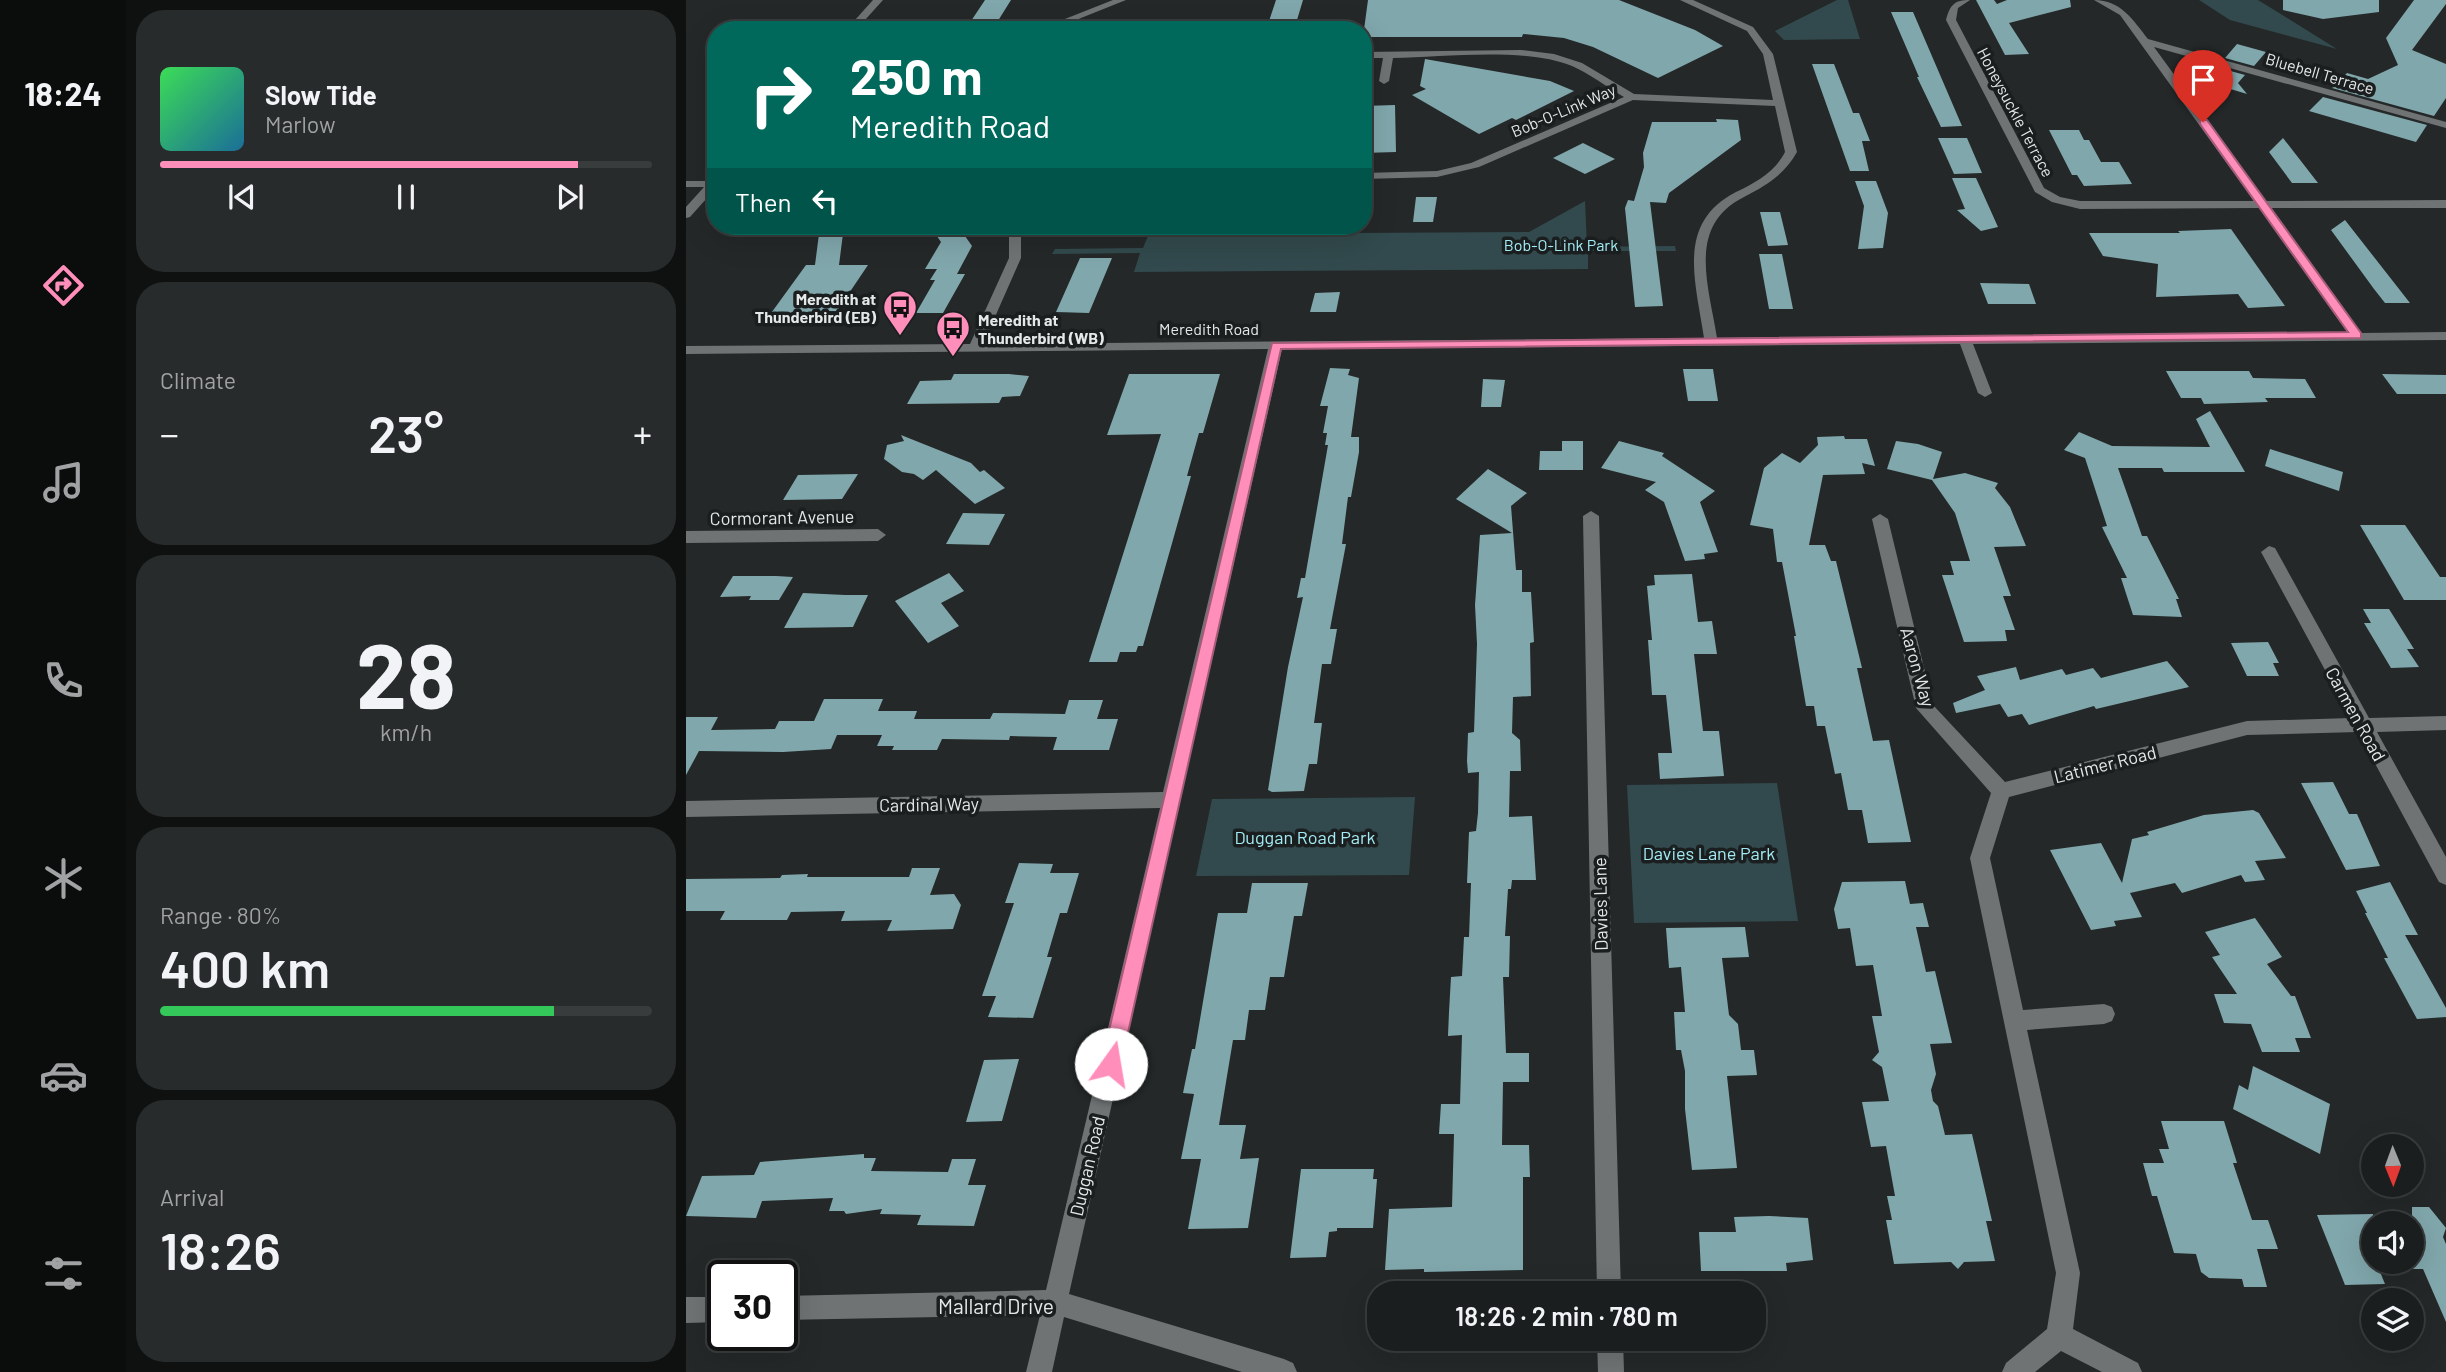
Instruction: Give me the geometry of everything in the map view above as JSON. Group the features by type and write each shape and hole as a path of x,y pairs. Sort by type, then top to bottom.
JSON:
{"street":[{"path":"859,21 878,0"},
{"path":"1061,21 1099,3 1121,0"},
{"path":"1685,0 1704,6 1750,29 1768,54 1791,152 1786,166 1772,178 1720,205 1704,227 1701,253 1711,341"},
{"path":"1704,6 1716,0"},
{"name":"Honeysuckle Terrace","path":"1965,0 1954,7 1951,20 2039,190 2056,200 2080,205 2262,204"},
{"path":"2099,0 2123,13 2145,41 2357,336"},
{"name":"Bluebell Terrace","path":"2145,41 2446,125"},
{"path":"1372,55 1521,53 1554,57 1578,65 1632,97"},
{"path":"1384,81 1388,55"},
{"name":"Bob-O-Link Way","path":"1372,176 1437,174 1475,165 1632,97 1779,103"},
{"path":"686,184 707,182"},
{"path":"686,214 707,190"},
{"path":"2262,204 2446,204"},
{"path":"975,347 1015,258 1015,235"},
{"name":"Meredith Road","path":"686,350 2446,336"},
{"path":"1965,340 1985,393"},
{"name":"Duggan Road","path":"1039,1372 1276,345"},
{"name":"Davies Lane","path":"1591,516 1609,1281"},
{"name":"Aaron Way","path":"1880,519 1925,708 2001,791"},
{"name":"Cormorant Avenue","path":"686,537 878,535"},
{"name":"Carmen Road","path":"2269,552 2446,876"},
{"name":"Latimer Road","path":"2001,791 2248,728 2446,723"},
{"path":"2001,791 1980,858 2068,1273 2059,1336 2015,1372"},
{"name":"Cardinal Way","path":"686,809 1172,800"},
{"path":"2015,1021 2104,1014"},
{"name":"Mallard Drive","path":"798,1308 1056,1303 1284,1372"},
{"path":"686,1310 707,1310"},
{"path":"2059,1336 2129,1372"},
{"path":"1610,1351 1611,1372"}],"green space":[{"path":"1837,0 1848,0 1860,39 1784,40 1775,31"},
{"path":"2199,0 2258,0 2337,49 2230,20"},
{"name":"Bob-O-Link Park","path":"1585,201 1587,247 1675,246 1676,251 1588,251 1588,269 1134,272 1140,253 1052,254 1055,249 1143,248 1148,235 1529,232"},
{"name":"Davies Lane Park","path":"1777,783 1798,921 1634,923 1627,785"},
{"name":"Duggan Road Park","path":"1415,797 1409,875 1196,876 1212,799"}],"building":[{"path":"985,0 1011,0 998,21 971,21"},
{"path":"1276,0 1303,0 1297,21 1269,21"},
{"path":"1368,0 1619,0 1695,30 1723,46 1658,78 1593,47 1564,38 1523,34 1522,37 1372,37 1372,21 1365,21"},
{"path":"1976,0 1994,0 1997,4 2007,0 2070,0 2071,7 2009,23 2029,54 2005,55"},
{"path":"2283,0 2379,0 2379,12 2323,19 2283,10"},
{"path":"2414,0 2446,0 2446,4 2412,50 2446,64 2446,98 2434,116 2332,88 2347,73 2368,79 2398,65 2386,38"},
{"path":"1891,12 1913,12 1962,126 1941,127"},
{"path":"2237,44 2266,52 2254,66 2225,58"},
{"path":"1425,59 1550,81 1574,91 1516,120 1512,118 1479,134 1412,95 1426,89 1420,86"},
{"path":"1812,64 1834,64 1853,113 1859,113 1870,141 1862,141 1869,171 1850,171"},
{"path":"2216,67 2245,75 2238,83 2247,94 2204,81"},
{"path":"2323,97 2427,125 2416,142 2309,111"},
{"path":"1395,105 1396,152 1372,153 1372,106"},
{"path":"1716,119 1738,120 1741,140 1669,193 1666,203 1650,202 1663,306 1635,307 1625,208 1628,200 1634,201 1644,167 1643,153 1652,122 1717,122"},
{"path":"2049,130 2079,130 2084,140 2089,140 2101,162 2119,162 2132,184 2084,186 2077,175 2072,175"},
{"path":"1938,138 1967,138 1982,173 1954,174"},
{"path":"2283,138 2318,183 2292,183 2269,152"},
{"path":"1583,143 1615,159 1585,174 1553,158"},
{"path":"1952,178 1976,178 1998,227 1981,231 1957,210 1965,209"},
{"path":"1855,181 1876,181 1888,213 1883,248 1858,249 1864,206"},
{"path":"1416,197 1437,197 1433,222 1413,222"},
{"path":"1760,212 1780,212 1788,245 1768,246"},
{"path":"2345,220 2410,303 2385,303 2374,289 2331,230"},
{"path":"2231,229 2285,306 2248,308 2238,294 2156,297 2158,264 2103,256 2089,233 2180,233 2178,231"},
{"path":"819,235 843,235 839,265 868,265 837,311 818,311 815,315 769,316 806,265 815,265"},
{"path":"936,235 964,235 972,246 957,274 965,274 943,313 916,313 935,280 930,280 937,269 925,269 941,242"},
{"path":"1759,254 1782,254 1793,309 1769,309"},
{"path":"1080,258 1112,258 1089,313 1056,312"},
{"path":"1980,283 2029,284 2036,304 1988,304"},
{"path":"1340,292 1336,312 1310,312 1315,293"},
{"path":"1330,368 1350,369 1348,375 1359,378 1351,437 1359,437 1359,452 1351,497 1348,497 1342,544 1346,544 1330,629 1337,629 1331,664 1322,664 1314,723 1322,723 1317,764 1309,764 1304,791 1272,792 1268,790 1288,667 1303,597 1297,598 1301,578 1305,578 1328,445 1325,445 1327,433 1323,433 1328,406 1320,406"},
{"path":"1683,369 1713,369 1718,401 1688,401"},
{"path":"2166,371 2249,371 2253,378 2305,379 2316,398 2265,398 2268,402 2204,404 2201,398 2181,398"},
{"path":"954,374 1029,376 1020,396 1002,397 999,403 907,404 920,381 951,380"},
{"path":"1129,374 1220,374 1203,433 1199,433 1187,476 1191,476 1143,646 1138,646 1136,652 1120,652 1117,662 1089,662 1161,434 1107,435"},
{"path":"2382,374 2446,375 2446,394 2397,394"},
{"path":"1483,379 1505,380 1501,407 1481,407"},
{"path":"2210,411 2245,472 2164,472 2162,468 2118,468 2142,536 2147,536 2179,599 2176,599 2182,617 2133,615 2121,578 2127,578 2102,527 2107,526 2085,458 2064,450 2079,432 2112,446 2210,447 2196,419"},
{"path":"901,435 971,463 1005,488 975,504 936,470 923,480 914,474 902,472 884,459 887,445 904,441"},
{"path":"1844,436 1845,439 1867,439 1875,466 1862,463 1865,474 1823,475 1809,545 1825,545 1831,561 1836,561 1862,668 1857,668 1873,741 1889,740 1911,842 1868,843 1862,810 1848,810 1841,773 1835,774 1825,726 1817,726 1814,706 1806,706 1796,636 1782,562 1777,562 1773,529 1750,525 1764,468 1782,453 1800,463 1818,445 1817,437"},
{"path":"1562,441 1583,441 1583,470 1539,470 1540,451 1562,451"},
{"path":"1619,441 1664,453 1662,456 1715,491 1700,502 1718,552 1704,554 1705,559 1685,561 1664,502 1645,490 1656,482 1601,468"},
{"path":"1896,441 1918,444 1942,452 1933,479 1965,473 1998,483 1995,488 2010,507 2026,546 1994,547 2011,596 2003,596 2015,630 2005,630 2007,641 1964,642 1942,575 1954,575 1950,561 1970,561 1955,513 1932,480 1887,469"},
{"path":"2270,449 2343,472 2339,491 2265,466"},
{"path":"1488,469 1527,493 1511,506 1516,570 1522,570 1522,592 1531,592 1534,642 1530,643 1531,696 1513,697 1512,733 1520,740 1521,771 1510,771 1509,817 1532,816 1536,880 1512,880 1511,889 1508,889 1505,936 1510,936 1509,977 1503,977 1506,1053 1529,1053 1529,1082 1503,1082 1502,1145 1529,1145 1530,1177 1523,1177 1523,1270 1385,1270 1389,1209 1452,1207 1454,1134 1439,1134 1441,1104 1460,1104 1462,1035 1448,1036 1451,977 1462,976 1464,937 1469,937 1469,832 1476,831 1478,813 1479,772 1468,773 1467,761 1468,733 1474,732 1477,644 1475,605 1480,535 1512,533 1456,499"},
{"path":"858,474 842,499 783,500 798,475"},
{"path":"963,513 1005,514 989,545 946,544"},
{"path":"2360,525 2405,525 2440,577 2446,577 2446,600 2404,600"},
{"path":"949,573 964,591 941,603 959,626 928,643 895,601"},
{"path":"1692,574 1698,622 1712,621 1717,654 1694,654 1703,731 1719,731 1724,776 1660,779 1658,753 1672,753 1666,695 1652,695 1648,640 1652,640 1647,586 1655,585 1654,575"},
{"path":"733,576 793,577 779,600 749,600 751,596 720,597"},
{"path":"803,593 868,595 853,627 784,628"},
{"path":"2363,609 2389,609 2414,649 2407,649 2419,667 2391,668 2364,623 2371,623"},
{"path":"2268,642 2279,663 2273,663 2279,676 2247,676 2231,643"},
{"path":"2167,661 2189,687 2096,709 2094,706 2029,725 2022,714 2008,717 2000,704 1956,713 1953,703 1985,690 1977,676 2016,667 2020,680 2062,669 2066,675 2093,668 2101,678"},
{"path":"824,699 883,699 878,711 917,711 914,719 990,719 993,713 1065,714 1069,700 1103,700 1097,719 1118,719 1109,750 1053,750 1057,737 1010,736 1009,740 942,739 937,750 892,750 894,746 877,746 882,735 837,735 831,749 783,752 699,751 686,775 686,717 718,717 711,730 775,729 779,721 814,721"},
{"path":"2333,782 2349,814 2357,814 2380,866 2346,870 2301,783"},
{"path":"2253,810 2259,813 2286,858 2255,861 2265,880 2245,882 2241,875 2182,893 2175,883 2130,893 2142,917 2114,921 2116,926 2091,930 2050,850 2101,843 2122,883 2132,839 2204,815"},
{"path":"1019,863 1053,864 1050,873 1079,873 1067,913 1060,913 1047,957 1052,957 1033,1018 988,1017 996,996 982,996 1014,903 1005,903"},
{"path":"912,868 940,868 930,895 954,894 961,905 953,929 887,931 892,920 841,921 845,911 791,912 787,920 720,920 725,911 686,911 686,879 780,878 782,875 808,874 807,877 909,877"},
{"path":"1905,881 1910,904 1923,903 1929,927 1916,927 1926,972 1935,971 1952,1043 1930,1044 1936,1074 1931,1090 1933,1101 1938,1106 1945,1135 1972,1134 1992,1221 1986,1221 1995,1261 1964,1262 1958,1269 1951,1262 1894,1264 1886,1220 1892,1220 1887,1196 1895,1196 1886,1146 1871,1147 1862,1102 1889,1101 1882,1067 1872,1060 1879,1052 1872,1016 1882,1016 1873,965 1856,966 1850,928 1838,929 1834,909 1842,882"},
{"path":"2390,882 2418,935 2405,935 2446,1008 2446,1017 2417,1019 2384,958 2388,958 2356,891"},
{"path":"1252,883 1308,883 1302,916 1294,916 1284,977 1270,977 1265,1010 1249,1010 1245,1040 1233,1040 1219,1125 1246,1125 1240,1159 1259,1158 1248,1228 1188,1229 1201,1159 1181,1159 1194,1094 1183,1093 1192,1049 1195,1049 1218,913 1247,913"},
{"path":"2255,918 2282,957 2267,964 2291,996 2295,996 2311,1038 2295,1038 2300,1052 2262,1052 2251,1024 2224,1023 2214,994 2237,994 2212,957 2220,955 2205,932"},
{"path":"1745,927 1749,957 1722,958 1729,1015 1738,1024 1741,1050 1754,1050 1757,1075 1727,1076 1737,1168 1692,1170 1685,1109 1685,1071 1681,1050 1676,1050 1674,1012 1685,1012 1681,967 1669,968 1666,928"},
{"path":"1019,1059 1002,1121 966,1122 984,1060"},
{"path":"2253,1066 2330,1104 2320,1154 2233,1109 2239,1085 2248,1090"},
{"path":"2161,1121 2224,1121 2237,1163 2233,1163 2252,1220 2268,1220 2278,1249 2257,1249 2267,1287 2244,1287 2242,1279 2209,1278 2201,1272 2196,1254 2174,1253 2157,1196 2152,1196 2143,1163 2164,1163 2159,1149 2169,1149"},
{"path":"864,1154 864,1158 876,1158 871,1171 948,1172 952,1159 976,1159 968,1185 986,1185 974,1226 917,1225 921,1215 880,1214 882,1209 846,1214 844,1211 829,1211 833,1198 762,1201 756,1218 686,1216 702,1176 754,1175 760,1162"},
{"path":"1301,1169 1374,1169 1373,1179 1377,1179 1373,1228 1337,1228 1337,1231 1329,1232 1326,1257 1290,1258"},
{"path":"2412,1207 2429,1207 2446,1228 2443,1237 2446,1244 2446,1322 2424,1271 2424,1211 2412,1211"},
{"path":"2361,1214 2361,1274 2381,1274 2385,1284 2345,1285 2317,1215"},
{"path":"1734,1217 1808,1218 1813,1260 1786,1263 1787,1271 1701,1271 1699,1232 1736,1232"}],"place":[{"name":"Meredith at Thunderbird (EB)","path":"900,337"},
{"name":"Meredith at Thunderbird (WB)","path":"953,358"}],"route":[{"path":"1111,1064 1276,345 2357,336 2203,122"}]}
